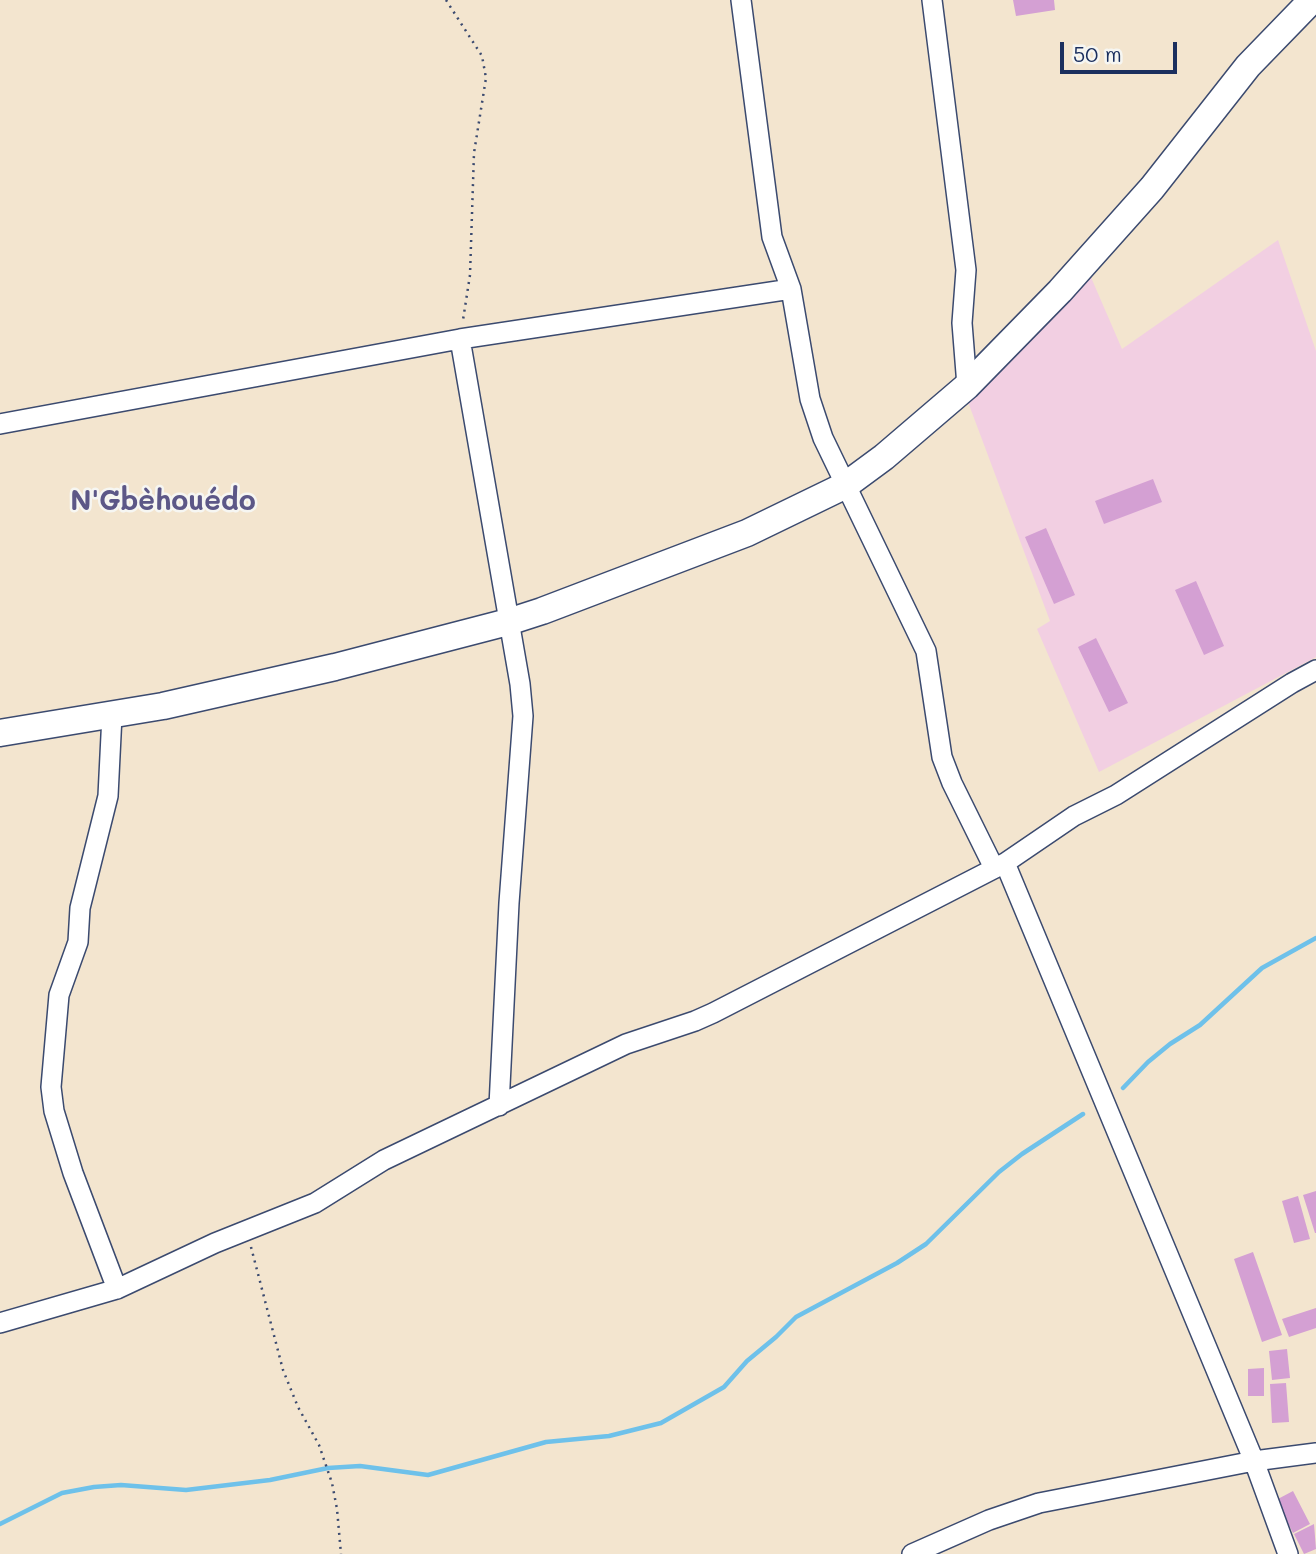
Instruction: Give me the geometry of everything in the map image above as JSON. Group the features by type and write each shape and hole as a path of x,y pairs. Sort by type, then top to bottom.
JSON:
{"street":[{"path":"741,0 772,237 791,289 810,399 823,438 926,651 942,757 952,783 999,865 1254,1461 1288,1554"},
{"path":"932,0 966,270 962,323 967,386"},
{"path":"0,733 163,706 335,667 508,622 747,533 846,485 884,457 967,386 1069,281 1153,188 1248,66 1312,0"},
{"path":"0,424 460,339 791,289"},
{"path":"460,339 523,716 509,903 499,1106"},
{"path":"0,1322 117,1289 215,1243 315,1203 384,1160 626,1044 713,1013 999,865 1074,816 1116,795 1316,670"},
{"path":"112,715 108,796 80,908 78,942 59,995 51,1087 54,1111 73,1173 117,1289"},
{"path":"912,1554 989,1520 1039,1503 1254,1461 1316,1453"}],"path":[{"path":"446,0 482,56 486,78 474,152 470,275 460,339"},
{"path":"247,1231 283,1370 298,1408 319,1445 330,1476 337,1509 341,1554"}],"shaded area":[{"path":"1278,240 1316,351 1316,657 1099,772 1037,629 1050,621 968,402 1090,275 1122,349"}],"building":[{"path":"1013,0 1054,0 1055,10 1016,16"},
{"path":"1153,479 1162,502 1104,524 1095,501"},
{"path":"1046,528 1075,595 1054,604 1025,537"},
{"path":"1196,581 1224,646 1204,655 1175,590"},
{"path":"1096,638 1128,703 1109,712 1078,647"},
{"path":"1316,1191 1316,1233 1315,1233 1303,1195"},
{"path":"1298,1196 1310,1239 1294,1243 1282,1201"},
{"path":"1253,1252 1282,1335 1262,1342 1234,1259"},
{"path":"1316,1308 1316,1328 1289,1337 1282,1319"},
{"path":"1287,1349 1290,1378 1272,1380 1269,1351"},
{"path":"1264,1368 1264,1396 1248,1396 1248,1369"},
{"path":"1286,1383 1289,1422 1272,1423 1270,1384"},
{"path":"1293,1491 1310,1524 1293,1533 1276,1500"},
{"path":"1314,1524 1316,1549 1304,1554 1294,1534"}],"waterway":[{"path":"1123,1088 1148,1062 1200,1025 1262,968 1316,938"},
{"path":"0,1524 62,1493 94,1487 121,1485 186,1490 270,1480 328,1468 360,1466 428,1475 546,1442 609,1436 661,1423 724,1387 747,1361 796,1317 897,1263 926,1244 999,1172 1083,1114"}],"district":[{"name":"N'Gbèhouédo","path":"163,501"}]}
